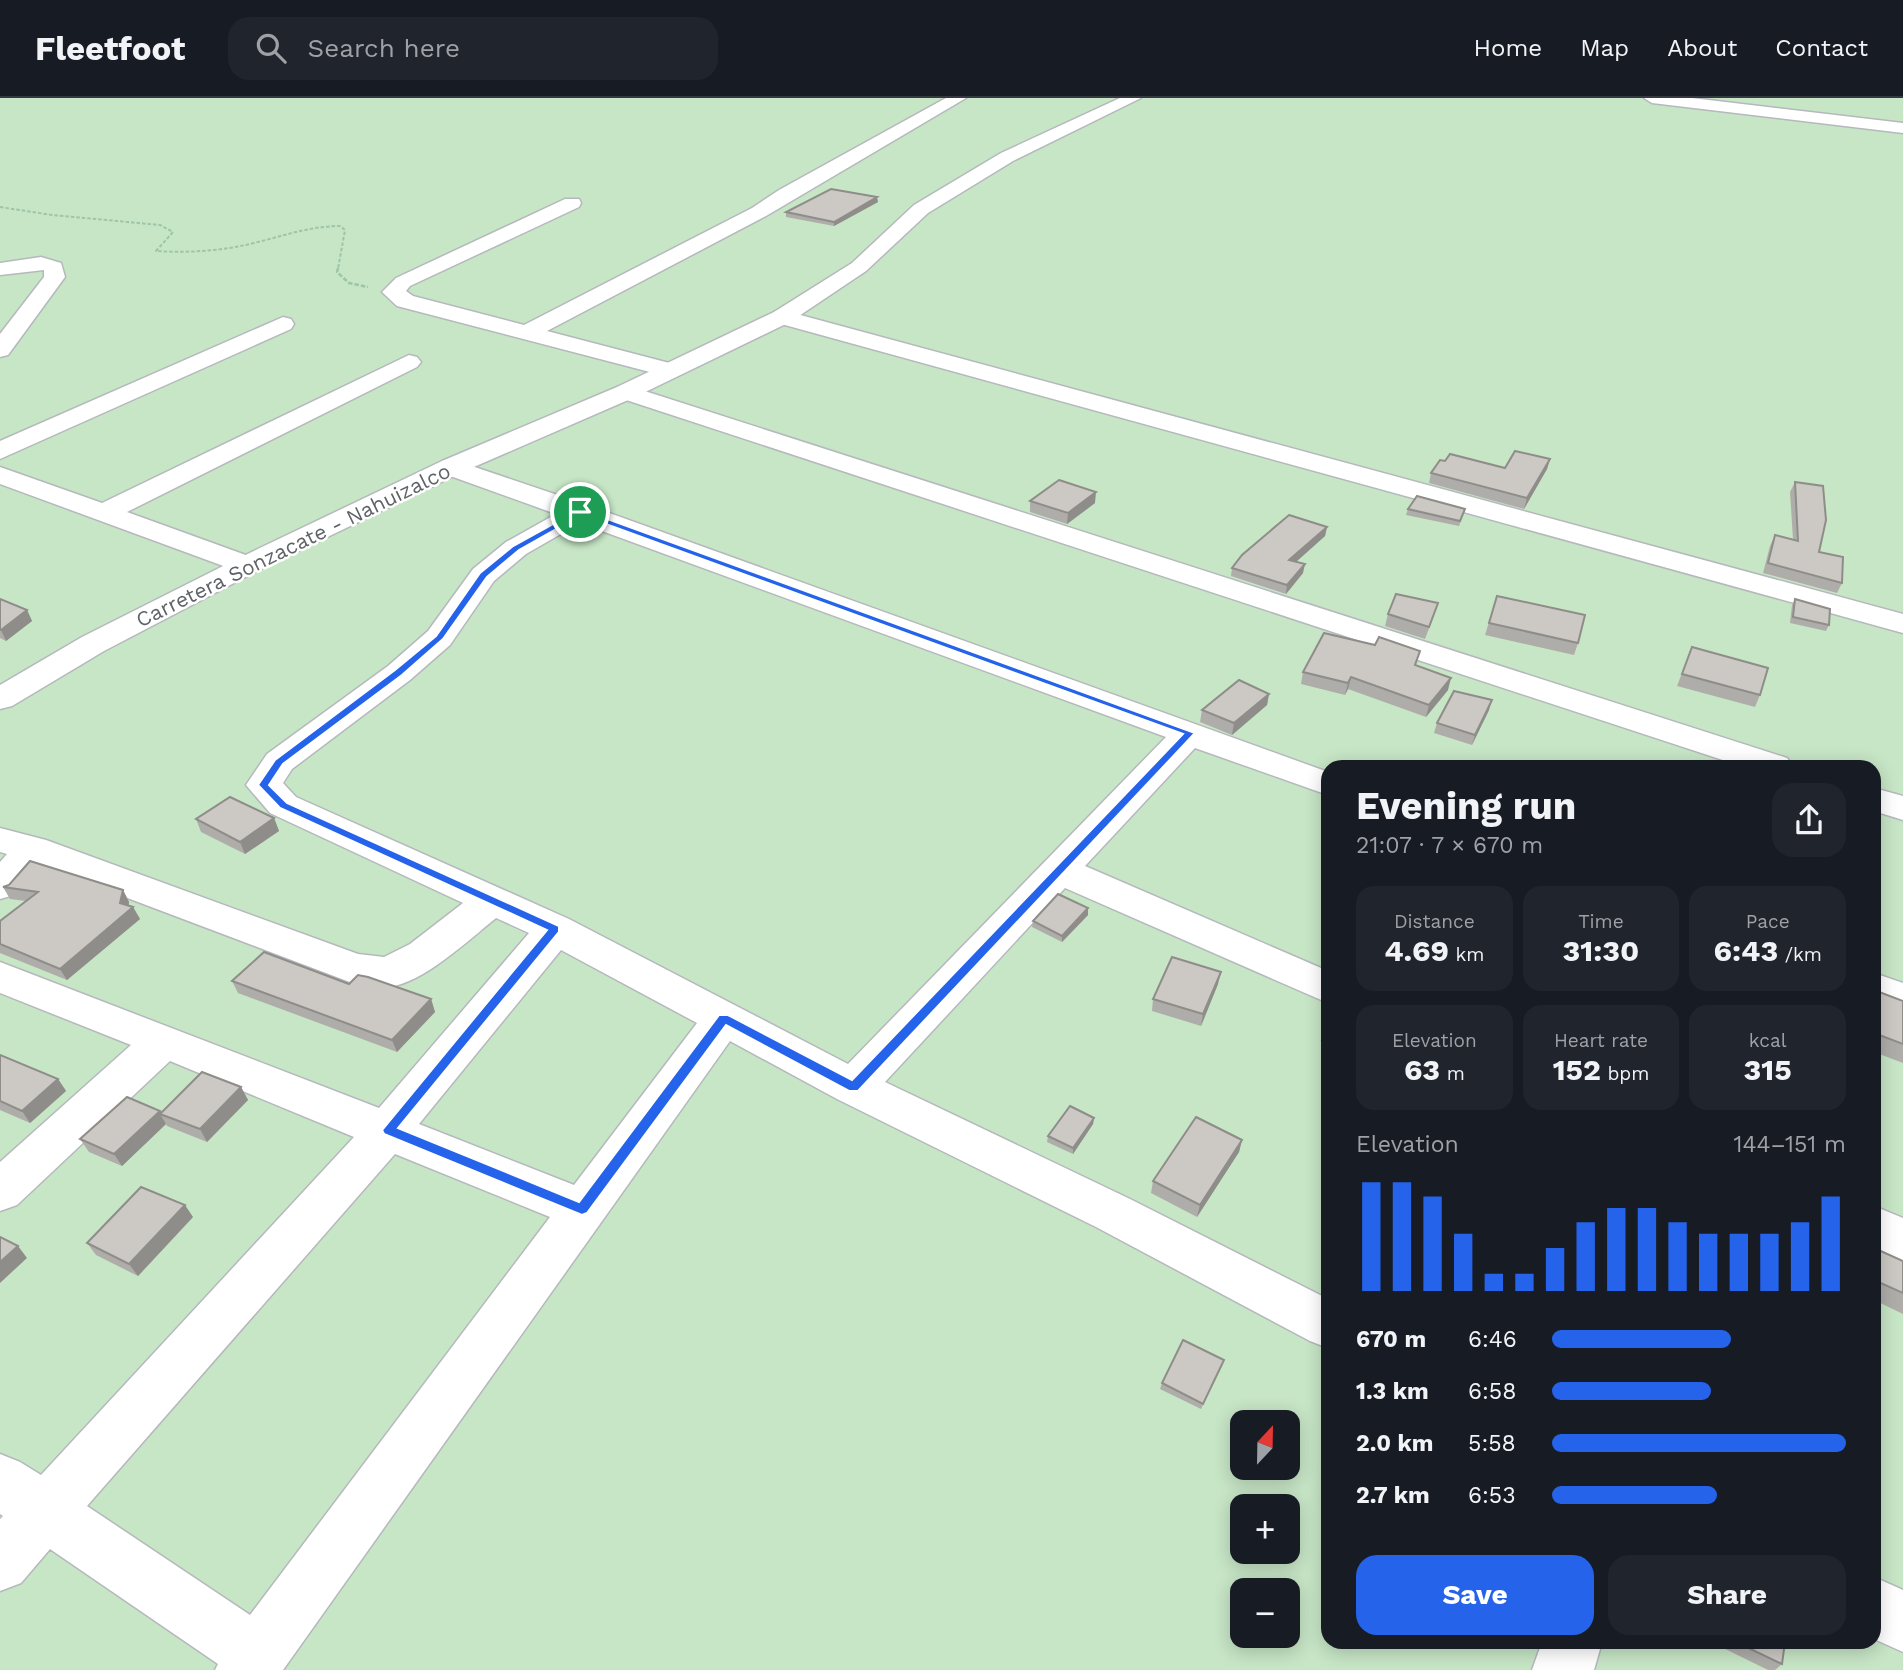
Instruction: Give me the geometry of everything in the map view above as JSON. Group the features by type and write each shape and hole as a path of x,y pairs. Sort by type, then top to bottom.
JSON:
{"street":[{"path":"527,333 759,212 786,194 958,98"},
{"name":"Carretera Sonzacate - Nahuizalco","path":"0,699 93,644 247,565 452,467 626,391 782,317 859,267 921,209 1007,157 1133,98"},
{"path":"1652,98 1903,128"},
{"path":"572,203 403,282 393,292 405,301 669,370"},
{"path":"0,269 41,263 54,268 54,277 0,350"},
{"path":"782,317 1903,624"},
{"path":"0,451 283,324"},
{"path":"102,513 409,362"},
{"path":"626,391 1757,760"},
{"path":"452,467 1321,781"},
{"path":"0,475 247,565"},
{"path":"580,512 516,548 484,575 439,638 398,673 279,762 264,785 284,806 494,899 555,929 853,1087 1113,1213 1321,1321"},
{"path":"853,1087 1190,733"},
{"path":"1881,801 1903,808"},
{"path":"0,886 17,844 355,969 390,972 424,954 494,899"},
{"path":"1059,870 1321,985"},
{"path":"0,1562 388,1130 555,929"},
{"path":"0,977 582,1209"},
{"path":"1881,991 1903,999"},
{"path":"0,1481 251,1663 724,1018"},
{"path":"0,1191 164,1041"},
{"path":"1881,1230 1903,1240"},
{"path":"1881,1611 1903,1622"},
{"path":"1563,1670 1570,1649"}],"path":[{"path":"0,207 52,215 160,225 173,232 156,251 186,254 258,242 291,230 340,226 345,230 340,244 343,258 337,272 349,283 393,292"}],"green space":[{"path":"0,98 1903,98 1903,1670 0,1670"}],"building":[{"path":"831,189 877,197 834,222 786,212"},
{"path":"1515,451 1550,459 1527,498 1431,473 1440,460 1445,461 1450,454 1505,468"},
{"path":"1059,480 1096,492 1068,513 1030,501"},
{"path":"1795,482 1823,486 1826,520 1819,552 1843,557 1842,583 1768,563 1775,535 1798,541"},
{"path":"1417,496 1465,509 1460,521 1408,509"},
{"path":"1289,515 1327,527 1289,560 1305,564 1287,585 1232,568 1242,555"},
{"path":"1396,594 1438,603 1429,627 1388,614"},
{"path":"1497,596 1585,615 1578,643 1489,623"},
{"path":"0,599 27,610 1,630 0,630"},
{"path":"1795,599 1830,609 1829,625 1793,617"},
{"path":"1324,633 1375,645 1379,637 1420,651 1415,665 1451,678 1429,705 1351,677 1348,683 1303,672"},
{"path":"1692,647 1768,668 1760,695 1682,674"},
{"path":"1239,680 1269,694 1234,723 1202,710"},
{"path":"1454,691 1492,700 1475,735 1437,723"},
{"path":"230,797 274,818 240,842 196,819"},
{"path":"30,861 123,890 120,903 133,907 60,969 0,944 0,921 38,892 3,887 9,885"},
{"path":"1058,894 1088,908 1062,936 1033,921"},
{"path":"264,952 349,984 358,975 431,999 392,1040 232,981"},
{"path":"1172,957 1221,972 1203,1014 1153,999"},
{"path":"1881,993 1903,1001 1903,1044 1881,1036"},
{"path":"0,1055 58,1079 22,1111 0,1101"},
{"path":"202,1072 241,1087 200,1129 160,1114"},
{"path":"127,1097 160,1111 114,1154 80,1139"},
{"path":"1070,1106 1094,1118 1073,1148 1048,1136"},
{"path":"1196,1117 1242,1140 1200,1205 1153,1181"},
{"path":"141,1187 185,1205 129,1264 87,1243"},
{"path":"0,1237 18,1246 0,1262"},
{"path":"1881,1251 1903,1261 1903,1293 1881,1283"},
{"path":"1183,1340 1224,1360 1203,1404 1162,1383"},
{"path":"1751,1649 1784,1649 1782,1664"}],"route":[{"path":"580,512 1190,733 853,1087 724,1018 582,1209 388,1130 555,929 494,899 284,806 264,785 279,762 398,673 439,638 484,575 516,548 580,512"}]}
